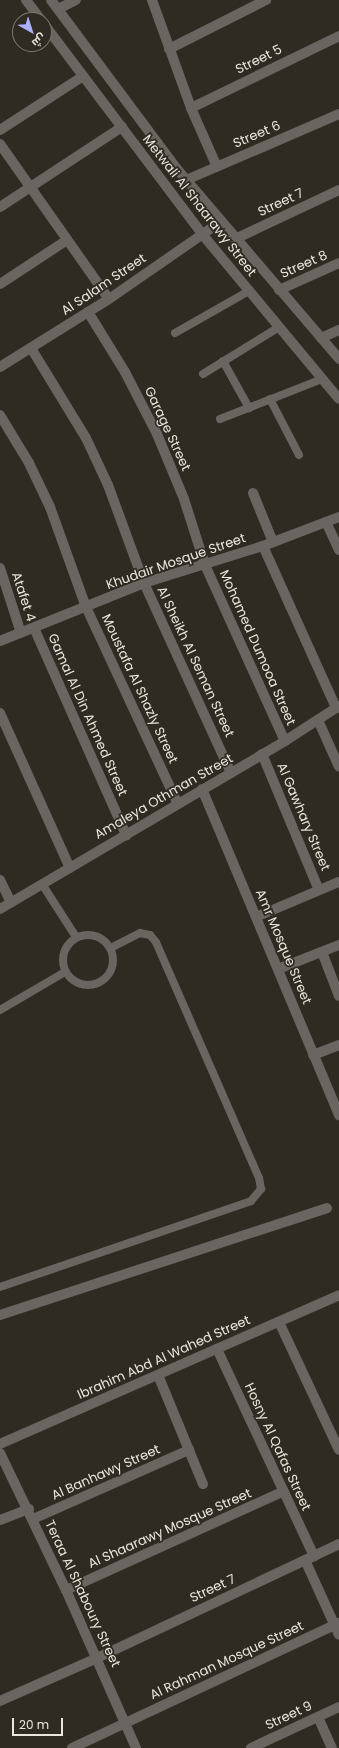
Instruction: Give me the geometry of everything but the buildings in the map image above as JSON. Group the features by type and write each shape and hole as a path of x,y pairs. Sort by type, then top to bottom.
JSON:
{"street":[{"path":"26,0 35,12"},
{"name":"Metwali Al Shaarawy Street","path":"51,0 186,180 220,222 339,359"},
{"path":"58,9 76,0"},
{"path":"152,0 191,108 217,167"},
{"path":"169,49 266,0"},
{"name":"Metwali Al Shaarawy Street","path":"52,35 202,234 339,399"},
{"name":"Street 5","path":"191,108 339,36"},
{"path":"0,130 83,76"},
{"name":"Street 6","path":"186,180 339,114"},
{"path":"0,207 122,127"},
{"path":"0,144 108,299"},
{"name":"Street 7","path":"235,239 339,190"},
{"name":"Al Salam Street","path":"0,367 108,299 220,222"},
{"path":"0,284 67,240"},
{"name":"Street 8","path":"279,290 339,263"},
{"name":"Garage Street","path":"88,312 125,372 157,434 184,499 205,565"},
{"path":"321,338 339,330"},
{"name":"Al Sheikh Al Seman Street","path":"31,348 60,392 95,458 128,534 144,584 231,773"},
{"name":"Moustafa Al Shazly Street","path":"0,415 29,463 50,506 86,607 178,804"},
{"path":"253,493 273,542"},
{"name":"Khudair Mosque Street","path":"0,641 144,584 263,546 339,517"},
{"path":"326,522 339,550"},
{"path":"263,546 338,707"},
{"name":"Mohamed Dumooa Street","path":"205,565 285,741"},
{"name":"Atafet 4","path":"0,568 21,633"},
{"name":"Gamal Al Din Ahmed Street","path":"34,628 126,835"},
{"name":"Amaleya Othman Street","path":"0,909 285,741 338,707"},
{"path":"0,713 70,868"},
{"path":"318,720 339,767"},
{"name":"Al Gawhary Street","path":"262,754 319,890"},
{"name":"Amr Mosque Street","path":"202,789 339,1115"},
{"path":"0,880 11,903"},
{"path":"256,917 339,882"},
{"path":"278,969 339,945"},
{"path":"322,952 339,996"},
{"path":"313,1055 339,1045"},
{"path":"0,1315 327,1208"},
{"name":"Ibrahim Abd Al Wahed Street","path":"0,1451 158,1375 339,1295"},
{"path":"279,1322 339,1450"},
{"name":"Hosny Al Qafas Street","path":"217,1349 284,1491 337,1624 339,1635"},
{"path":"158,1375 203,1484"},
{"name":"Al Banhawy Street","path":"33,1519 189,1450"},
{"name":"Teraa Al Shaboury Street","path":"0,1451 29,1509 136,1748"},
{"name":"Al Shaarawy Mosque Street","path":"66,1590 284,1491"},
{"path":"0,1520 29,1509"},
{"name":"Street 7","path":"0,1701 97,1658 339,1544"},
{"name":"Al Rahman Mosque Street","path":"72,1748 337,1624"},
{"name":"Street 9","path":"254,1747 339,1707"},
{"path":"318,1717 332,1748"}],"lane":[{"path":"175,333 249,291"},
{"path":"203,374 278,327"},
{"path":"224,361 249,408"},
{"path":"220,419 322,379"},
{"path":"270,399 299,455"},
{"path":"42,884 76,937"},
{"path":"0,1287 251,1201 261,1189 259,1178 156,942 150,935 140,933 111,948"},
{"path":"84,934 96,936 111,948 112,968 100,983 84,985 70,978 65,972 63,964 65,949 76,937 84,934"},
{"path":"0,1010 65,972"}]}
